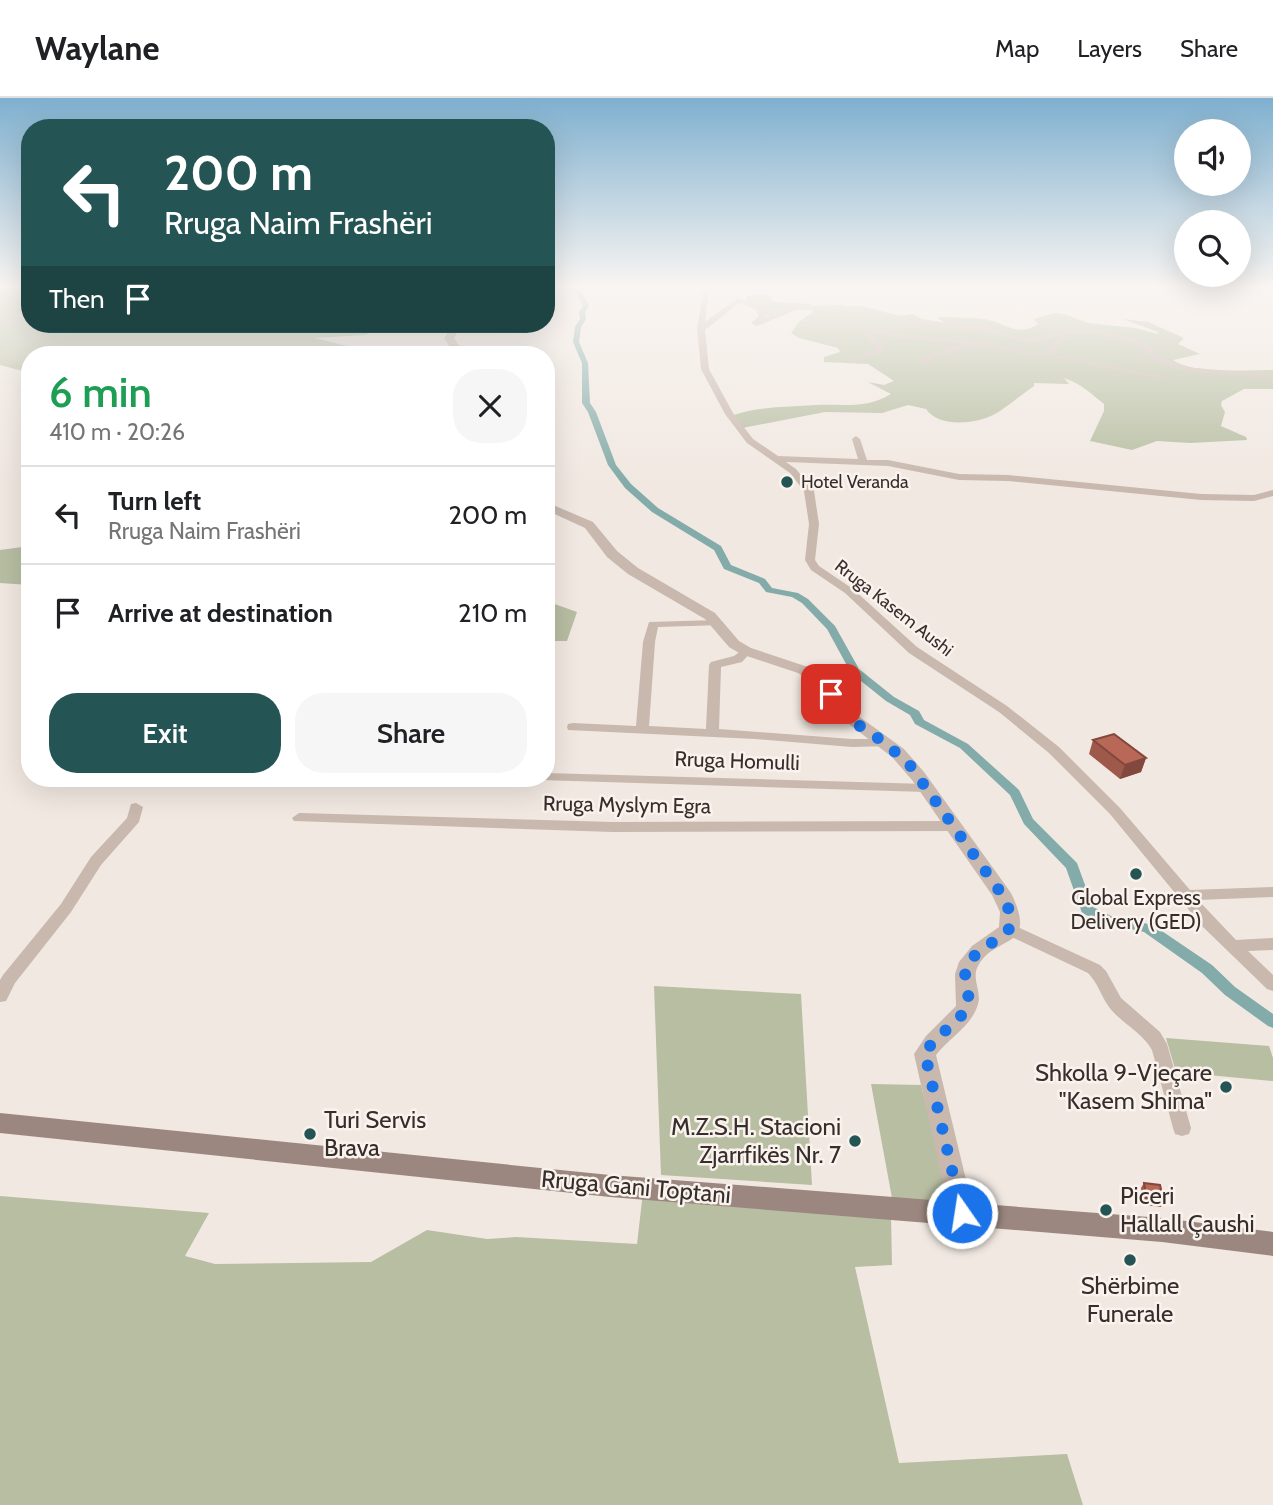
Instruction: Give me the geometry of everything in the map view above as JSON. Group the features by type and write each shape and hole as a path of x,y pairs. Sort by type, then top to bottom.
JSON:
{"main road":[{"name":"Rruga Gani Toptani","path":"0,1123 610,1186 1162,1230 1273,1244"}],"street":[{"name":"Rruga Kasem Aushi","path":"703,351 705,369 729,414 750,441 793,471 809,491 814,524 810,560 815,568 849,592 913,650 1003,709 1054,750 1115,811 1232,946 1273,985"},
{"path":"860,358 880,351"},
{"path":"923,363 932,355 947,351"},
{"path":"1012,351 1050,355 1161,377"},
{"path":"1050,355 1052,351"},
{"path":"1151,351 1157,359 1192,370 1273,376"},
{"path":"856,439 863,461"},
{"path":"775,459 888,463 959,477 1008,478 1201,496 1254,498 1273,493"},
{"path":"555,510 589,526 612,554 633,571 697,607 718,623 730,640 746,651 813,676 857,724 909,764 1008,904 1009,929 971,959 965,980 969,991 965,1010 931,1042 925,1054 962,1213"},
{"path":"642,729 649,642 653,624 718,623"},
{"path":"712,733 715,665 738,659 746,651"},
{"path":"573,727 885,743"},
{"name":"Rruga Homulli","path":"555,777 926,788"},
{"path":"0,996 9,979 66,908 96,861 134,818 136,807"},
{"name":"Rruga Myslym Egra","path":"299,818 613,827 954,826"},
{"path":"1186,895 1273,892"},
{"path":"1009,929 1094,968 1115,1003 1154,1037 1161,1049 1182,1128"},
{"path":"1232,946 1273,944"}],"green space":[{"path":"0,351 21,351 21,371 0,365"},
{"path":"1193,351 1200,354 1173,360 1193,367 1221,370 1273,370 1273,389 1244,389 1222,401 1225,412 1221,426 1246,437 1247,440 1190,443 1157,441 1132,450 1090,441 1104,411 1104,404 1081,386 1064,378 1069,384 1034,383 1034,386 998,412 967,422 948,422 932,415 926,409 908,405 882,413 825,412 742,428 734,415 775,407 864,404 891,394 868,382 884,385 894,381 868,364 824,362 824,357 840,352"},
{"path":"21,547 21,584 0,583 0,550"},
{"path":"555,604 577,612 567,641 555,641"},
{"path":"654,986 801,994 812,1185 661,1175"},
{"path":"1166,1038 1269,1046 1273,1058 1273,1081 1176,1072"},
{"path":"871,1084 921,1085 950,1202 892,1198"},
{"path":"643,1192 891,1216 892,1265 855,1267 899,1463 1067,1454 1083,1505 0,1505 0,1196 209,1213 185,1256 215,1264 371,1262 427,1230 487,1239 516,1237 637,1244"}],"building":[{"path":"1114,734 1146,758 1125,765 1093,740"},
{"path":"1144,1183 1160,1185 1164,1202 1147,1200"}],"waterway":[{"path":"580,351 585,363 586,403 612,465 628,486 655,510 718,548 727,567 762,581 769,590 795,595 805,601 831,628 855,671 890,699 915,713 919,722 964,746 1015,793 1028,821 1072,866 1087,910 1108,920 1148,928 1207,969 1230,991 1273,1022"}],"place":[{"name":"Hotel Veranda","path":"787,482"},
{"name":"Global Express Delivery (GED)","path":"1136,874"},
{"name":"Shkolla 9-Vjeçare \"Kasem Shima\"","path":"1226,1087"},
{"name":"Turi Servis Brava","path":"310,1134"},
{"name":"M.Z.S.H. Stacioni Zjarrfikës Nr. 7","path":"855,1141"},
{"name":"Piceri Hallall Çaushi","path":"1106,1210"},
{"name":"Shërbime Funerale","path":"1130,1260"}],"route":[{"path":"831,694 857,724 898,753 918,776 1008,904 1011,919 1009,929 971,959 966,969 969,1000 965,1010 931,1042 925,1054 962,1213"}]}
